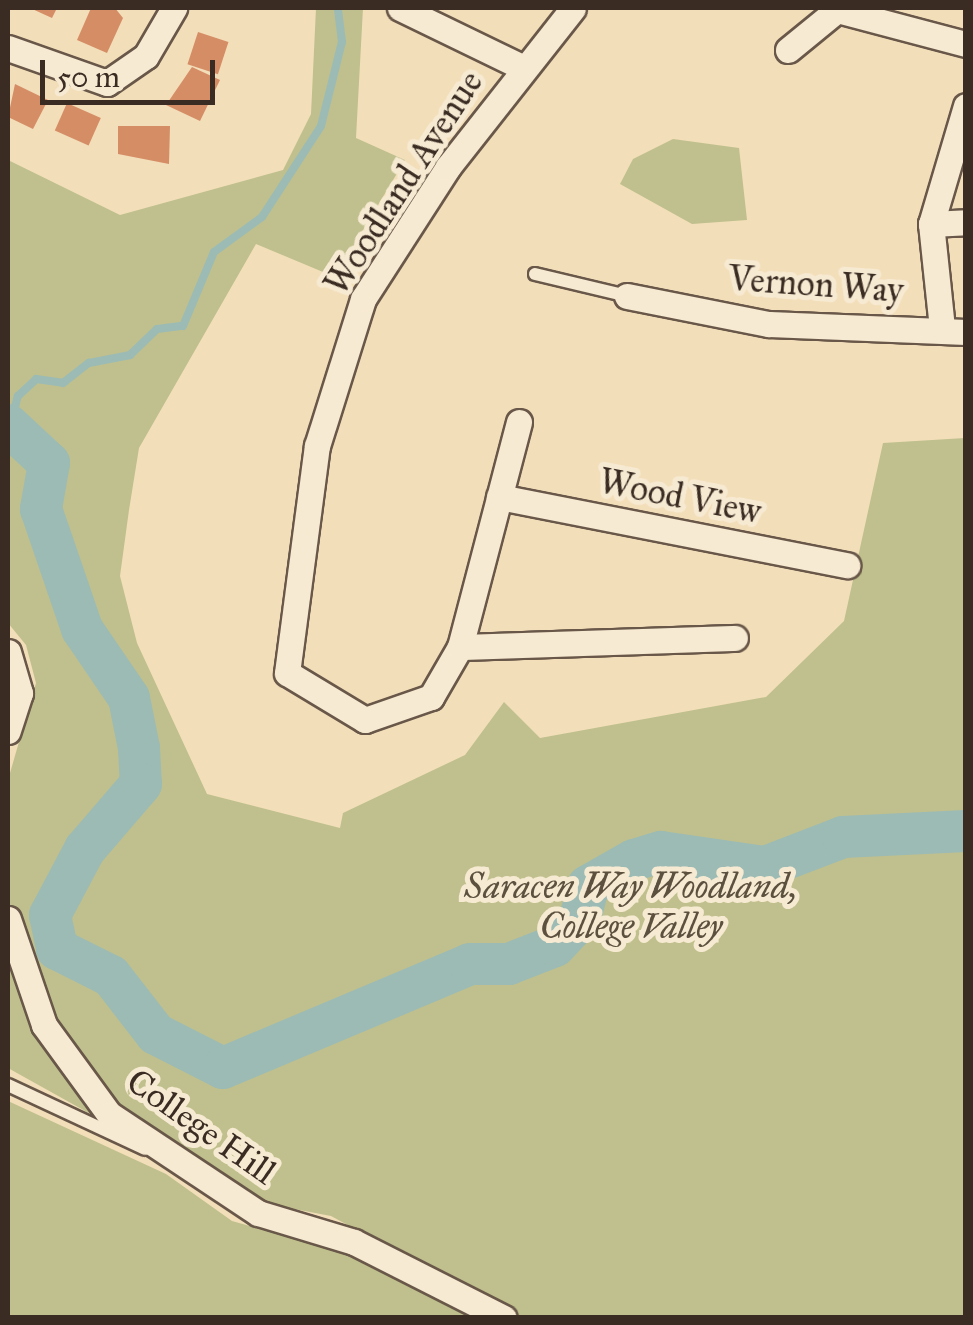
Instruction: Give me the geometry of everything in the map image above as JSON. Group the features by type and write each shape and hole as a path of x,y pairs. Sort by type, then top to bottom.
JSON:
{"street":[{"path":"8,48 107,83 146,56 174,8"},
{"path":"400,8 522,67"},
{"name":"Woodland Avenue","path":"519,422 460,647 432,697 365,720 287,672 316,446 363,299 522,67 573,8"},
{"path":"788,50 837,10 966,44"},
{"path":"954,330 931,224 966,106"},
{"path":"931,224 966,222"},
{"name":"Vernon Way","path":"627,296 769,324 954,330"},
{"name":"Wood View","path":"499,497 847,565"},
{"path":"460,647 736,638"},
{"path":"8,652 20,693 8,730"},
{"name":"College Hill","path":"8,919 44,1025 109,1114 258,1213 354,1242 504,1318"}],"lane":[{"path":"535,274 627,296"},
{"path":"8,1085 103,1136 176,1158"}],"green space":[{"name":"Saracen Way Woodland, College Valley","path":"316,8 363,8 356,138 405,160 335,277 256,244 139,448 129,510 120,576 137,643 207,794 340,828 343,813 465,755 504,702 540,738 766,697 844,621 883,443 965,438 965,1317 518,1317 331,1216 268,1204 147,1126 121,1131 8,1068 8,780 36,683 26,645 8,623 8,160 120,215 283,170 311,114"},
{"path":"673,139 739,148 747,220 692,224 620,184 633,159"},
{"path":"8,1101 166,1174 232,1221 415,1273 483,1317 8,1317"}],"building":[{"path":"30,8 57,8 52,18"},
{"path":"91,8 115,8 123,18 107,53 77,40"},
{"path":"198,32 228,42 218,74 187,64"},
{"path":"192,67 220,80 200,121 166,105"},
{"path":"15,84 48,100 33,129 8,117"},
{"path":"67,103 101,118 89,145 55,130"},
{"path":"118,126 170,126 169,164 118,154"}],"waterway":[{"path":"10,427 18,396 36,379 63,383 89,363 130,355 157,329 183,326 214,252 262,217 321,126 342,42 338,8"},
{"path":"8,425 49,463 41,509 82,629 129,698 139,748 141,784 85,849 50,915 57,949 111,976 156,1034 223,1068 470,964 509,964 555,946 580,919 588,886 634,860 661,852 765,867 843,837 966,831"}]}
